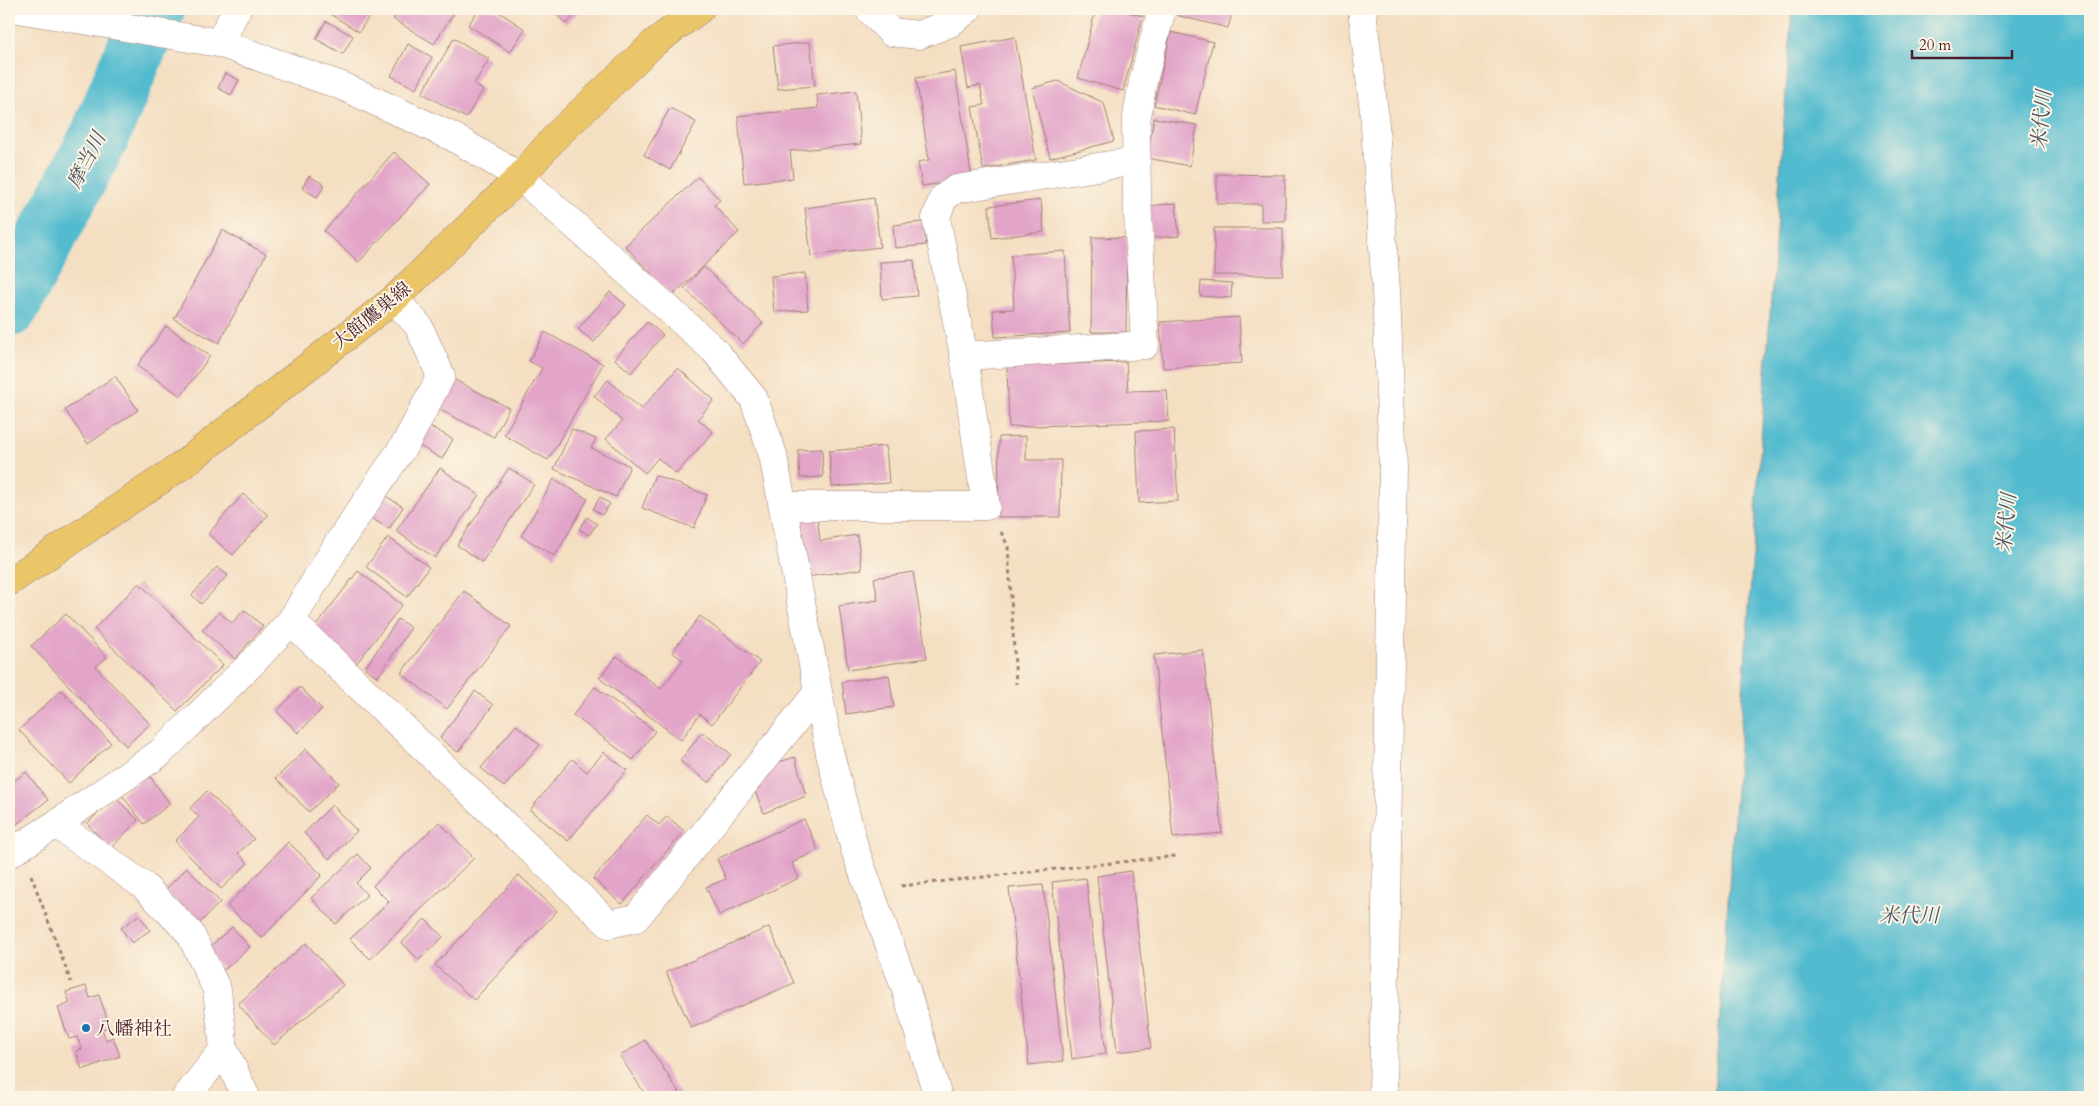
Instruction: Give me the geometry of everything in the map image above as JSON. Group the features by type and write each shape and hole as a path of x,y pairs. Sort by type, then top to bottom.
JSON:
{"main road":[{"name":"大館鷹巣線","path":"9,582 181,466 394,299 520,177 557,135 648,50 700,9"}],"street":[{"path":"18,9 219,43 342,86 453,137 520,177 714,350 754,399 773,455 830,754 855,850 871,889 906,990 938,1097"},
{"path":"219,43 237,9"},
{"path":"869,9 892,32 919,35 950,24 968,9"},
{"path":"964,356 1145,345 1136,161 1136,122 1143,81 1162,9"},
{"path":"1362,9 1374,112 1386,291 1393,468 1383,1097"},
{"path":"783,506 986,506 964,356 936,218 943,198 956,189 1136,161"},
{"path":"14,850 56,824 160,753 253,662 291,621 339,542 408,441 441,376 418,325 394,299"},
{"path":"291,621 608,924 636,918 818,692"},
{"path":"56,824 144,886 190,933 217,990 224,1049 246,1097"},
{"path":"186,1097 224,1049"}],"path":[{"path":"986,506 1008,546 1016,684"},
{"path":"14,850 71,982"},
{"path":"871,889 1176,856"}],"water":[{"name":"米代川","path":"1792,9 2090,9 2090,1097 1714,1097"}],"building":[{"path":"322,9 374,9 359,32"},
{"path":"399,9 456,9 434,44 393,19"},
{"path":"479,9 494,9 525,29 510,52 468,25"},
{"path":"550,9 581,9 566,24"},
{"path":"1096,9 1115,9 1143,16 1123,91 1078,78"},
{"path":"1181,9 1233,9 1228,28 1179,16"},
{"path":"326,21 353,36 343,54 316,39"},
{"path":"1171,32 1213,42 1195,115 1154,105"},
{"path":"1015,37 1036,160 983,169 972,107 984,105 980,85 968,88 961,47"},
{"path":"454,38 489,59 474,84 483,90 466,118 422,93"},
{"path":"810,42 815,86 778,89 773,46"},
{"path":"408,44 432,57 416,89 391,76"},
{"path":"955,71 972,179 922,186 918,162 929,160 916,78"},
{"path":"225,73 239,80 231,95 218,88"},
{"path":"1058,81 1104,103 1114,141 1050,158 1032,88"},
{"path":"856,91 861,144 790,151 793,178 744,183 738,116 818,108 817,95"},
{"path":"670,108 696,122 670,170 644,155"},
{"path":"1154,118 1197,125 1190,166 1147,158"},
{"path":"394,152 430,184 359,262 324,231"},
{"path":"1217,174 1285,175 1285,221 1261,221 1261,204 1217,204"},
{"path":"309,176 325,185 317,197 302,188"},
{"path":"698,177 720,200 714,205 739,232 672,296 625,246"},
{"path":"874,198 880,247 811,256 805,208"},
{"path":"1041,200 1044,232 992,238 989,206"},
{"path":"1176,203 1179,236 1152,238 1149,206"},
{"path":"923,222 926,245 895,248 893,225"},
{"path":"1214,228 1283,228 1283,275 1214,275"},
{"path":"222,230 266,254 219,343 174,319"},
{"path":"1092,237 1127,238 1126,332 1091,332"},
{"path":"1065,251 1070,333 995,337 993,310 1014,309 1011,255"},
{"path":"914,260 917,296 882,299 880,262"},
{"path":"704,267 763,323 743,344 684,288"},
{"path":"805,273 808,310 774,312 771,276"},
{"path":"1201,281 1232,283 1231,298 1200,296"},
{"path":"610,292 626,305 594,342 578,329"},
{"path":"1239,317 1242,363 1163,368 1160,322"},
{"path":"647,322 663,335 631,373 615,359"},
{"path":"166,326 210,356 181,396 137,366"},
{"path":"545,332 603,364 548,460 504,435 542,368 529,361"},
{"path":"1126,362 1128,391 1167,390 1169,421 1009,427 1007,366"},
{"path":"678,368 714,400 698,419 713,432 676,474 658,458 645,473 606,439 622,421 594,396 608,380 641,409"},
{"path":"115,376 138,410 88,444 65,410"},
{"path":"453,379 509,408 494,437 438,409"},
{"path":"429,426 453,439 442,459 418,445"},
{"path":"572,429 596,439 591,448 630,466 616,497 554,469"},
{"path":"1174,429 1178,501 1139,503 1136,431"},
{"path":"1026,436 1026,460 1061,460 1060,517 998,517 999,437"},
{"path":"886,446 889,483 832,487 829,451"},
{"path":"822,449 823,477 800,478 798,450"},
{"path":"440,468 479,495 435,558 396,531"},
{"path":"509,468 534,484 482,562 457,545"},
{"path":"655,475 707,495 694,528 642,508"},
{"path":"554,479 588,499 555,556 521,536"},
{"path":"243,494 268,515 233,555 208,534"},
{"path":"386,496 403,507 389,529 371,518"},
{"path":"600,497 610,504 602,515 593,509"},
{"path":"817,515 820,541 857,535 862,569 806,577 797,518"},
{"path":"587,517 597,524 589,535 579,529"},
{"path":"388,537 429,567 407,597 366,567"},
{"path":"217,567 228,575 201,604 192,595"},
{"path":"358,571 402,605 356,664 312,631"},
{"path":"913,572 927,658 848,670 839,606 878,600 874,578"},
{"path":"139,583 223,665 177,711 94,629"},
{"path":"464,591 511,626 447,709 401,673"},
{"path":"244,610 263,626 235,659 202,630 219,612 232,623"},
{"path":"66,614 107,657 96,667 150,724 126,746 31,646"},
{"path":"700,616 760,662 712,724 700,714 681,740 599,678 617,656 661,689 683,660 672,652"},
{"path":"398,619 411,628 378,677 365,668"},
{"path":"1203,650 1222,833 1173,838 1154,655"},
{"path":"889,675 894,707 846,714 842,682"},
{"path":"300,687 322,709 298,733 277,711"},
{"path":"595,687 655,731 633,760 573,715"},
{"path":"61,690 111,743 69,783 19,730"},
{"path":"475,691 493,705 458,752 440,738"},
{"path":"516,725 540,745 504,787 481,768"},
{"path":"702,732 731,754 709,783 680,761"},
{"path":"306,749 339,783 309,812 276,778"},
{"path":"604,752 627,770 568,841 530,810 572,759 587,772"},
{"path":"795,757 806,796 764,813 753,787 776,763"},
{"path":"26,772 48,800 9,830 9,785"},
{"path":"148,774 170,804 144,824 121,794"},
{"path":"207,791 254,839 238,853 248,863 221,889 175,841 199,817 190,808"},
{"path":"114,796 138,820 111,848 87,824"},
{"path":"332,805 357,831 329,859 304,833"},
{"path":"647,815 659,825 667,816 684,831 622,904 593,879"},
{"path":"804,819 818,850 792,863 799,878 719,915 706,887 726,879 717,859"},
{"path":"439,822 474,858 370,959 350,939 389,902 373,886"},
{"path":"288,842 322,875 262,938 227,906"},
{"path":"358,854 371,868 356,883 367,895 336,924 311,898"},
{"path":"187,868 220,902 199,924 165,890"},
{"path":"1131,871 1151,1048 1117,1052 1097,876"},
{"path":"519,875 557,911 474,1000 435,965"},
{"path":"1086,878 1106,1054 1072,1059 1052,882"},
{"path":"1043,885 1063,1061 1029,1065 1009,888"},
{"path":"139,915 150,930 132,943 121,928"},
{"path":"425,919 443,937 419,960 402,943"},
{"path":"232,927 250,947 224,970 206,950"},
{"path":"769,927 794,983 691,1028 666,972"},
{"path":"306,943 343,985 274,1045 238,1004"},
{"name":"八幡神社","path":"86,986 90,998 99,995 110,1027 102,1029 106,1040 113,1037 120,1056 82,1070 76,1051 82,1049 77,1037 69,1039 58,1008 70,1003 66,992"},
{"path":"645,1040 682,1097 647,1097 620,1056"}],"waterway":[{"name":"摩当川","path":"9,307 100,136 133,56 155,9"}],"place":[{"name":"八幡神社","path":"86,1028"}]}
